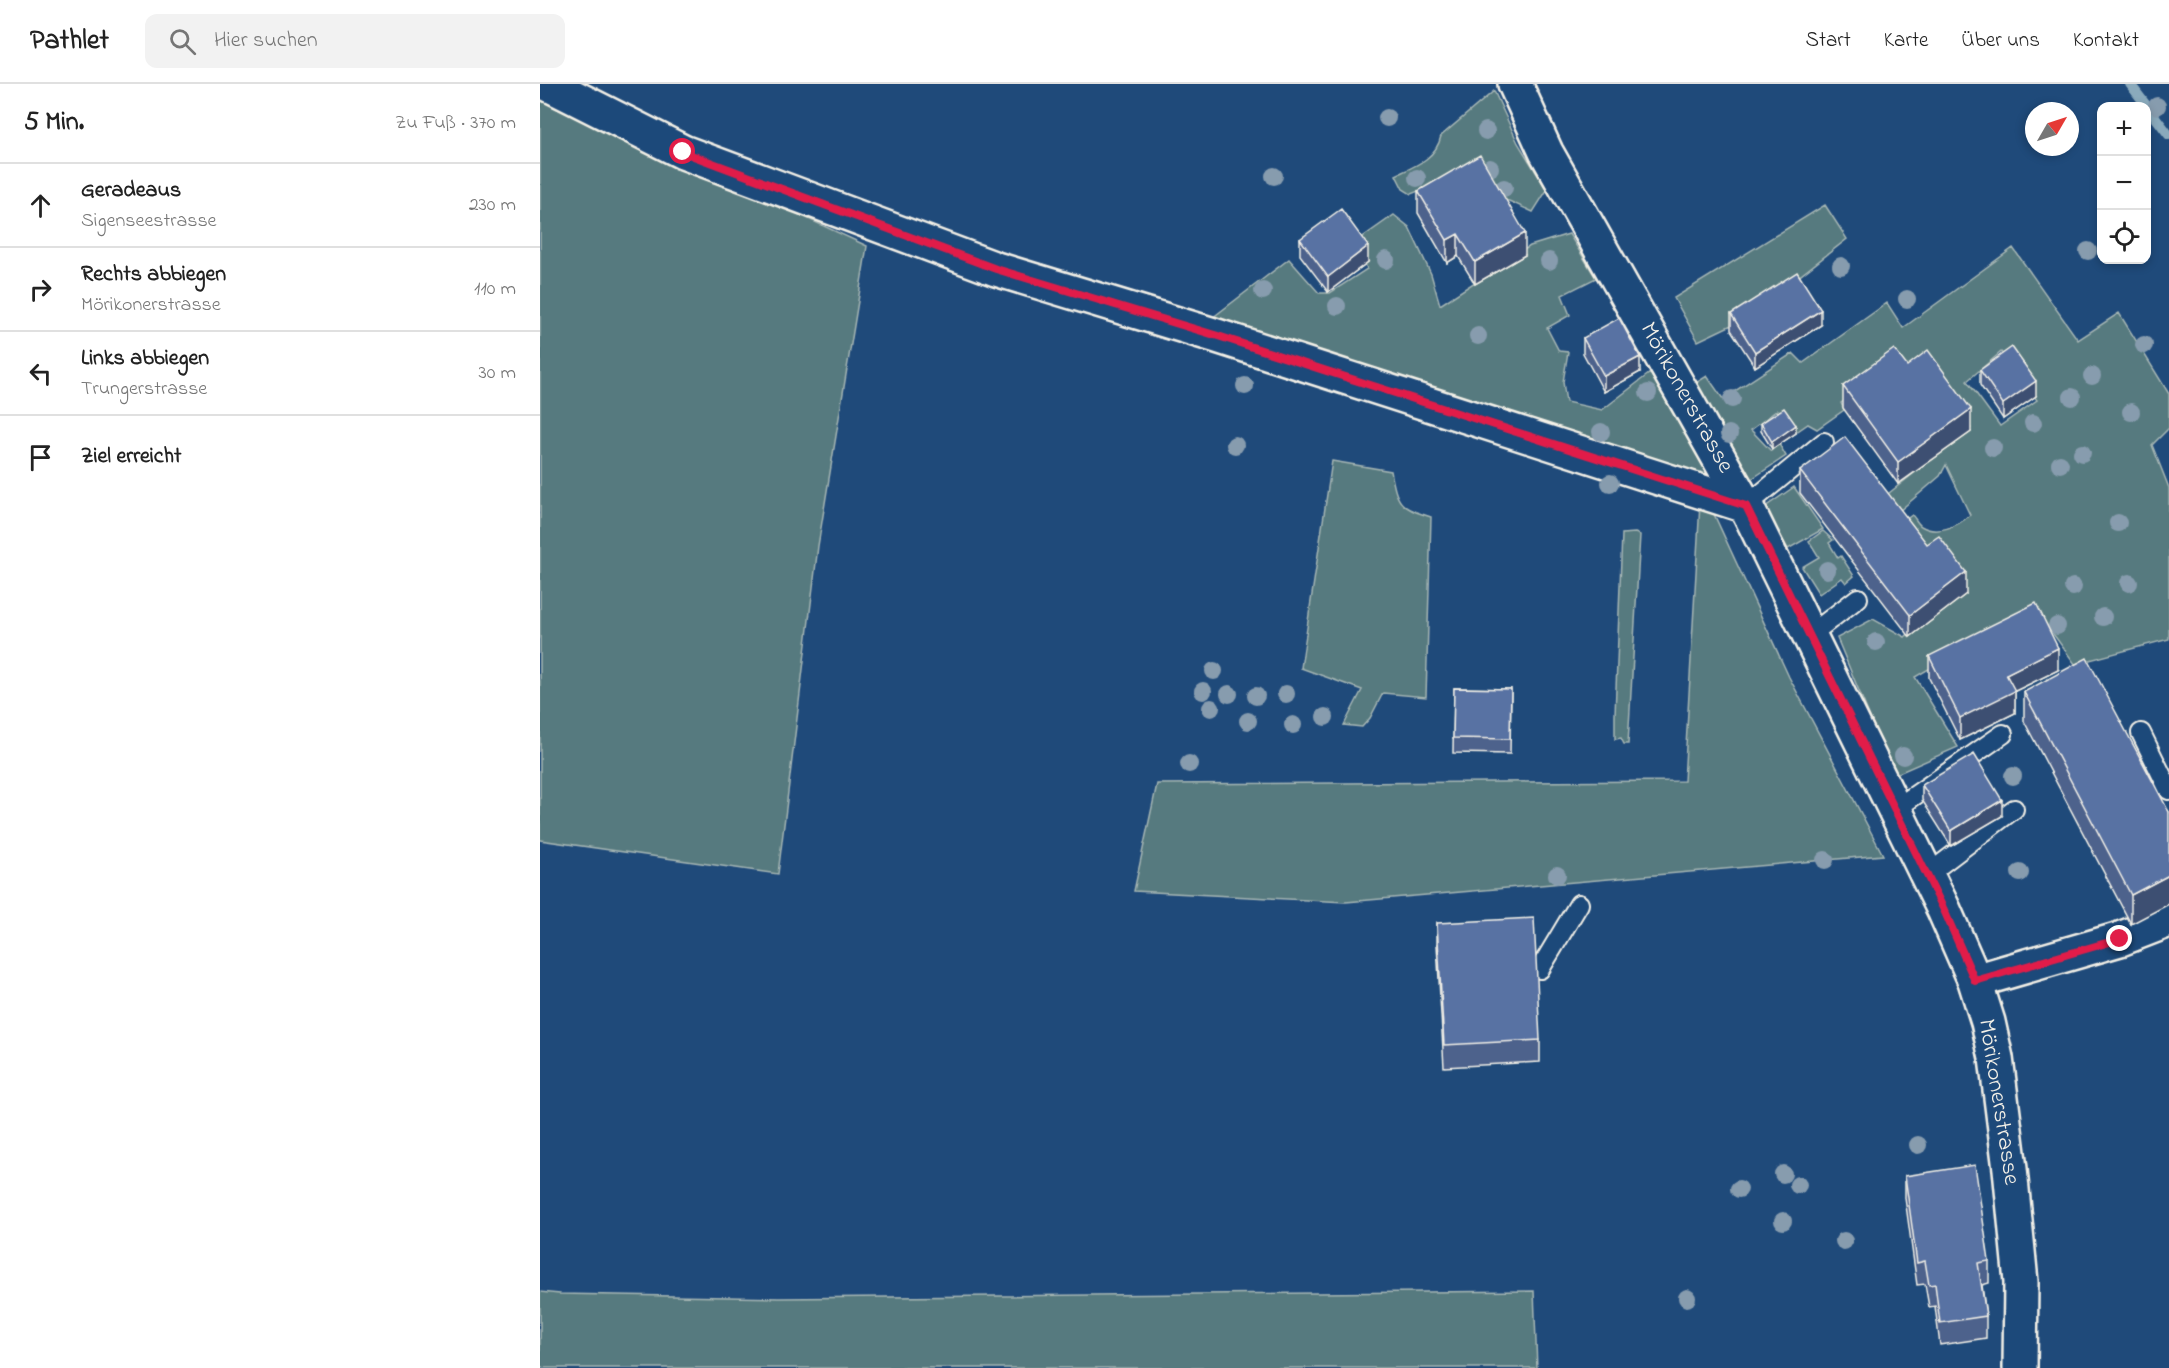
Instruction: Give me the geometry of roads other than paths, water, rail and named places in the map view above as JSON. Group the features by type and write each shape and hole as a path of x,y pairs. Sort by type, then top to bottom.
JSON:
{"street":[{"path":"548,84 683,152 996,269 1218,336 1746,506"},
{"name":"Mörikonerstrasse","path":"1515,84 1546,152 1746,506 1927,875 1975,981 1996,1058 2010,1169 2021,1282 2020,1368"},
{"path":"1975,981 2120,939 2169,920"}],"lane":[{"path":"1746,506 1824,442"},
{"path":"1810,635 1858,598"},
{"path":"2141,733 2169,790"},
{"path":"1894,810 2003,734"},
{"path":"1927,875 2014,809"},
{"path":"1540,969 1579,904"}],"waterway":[{"path":"2130,84 2169,135"}]}
